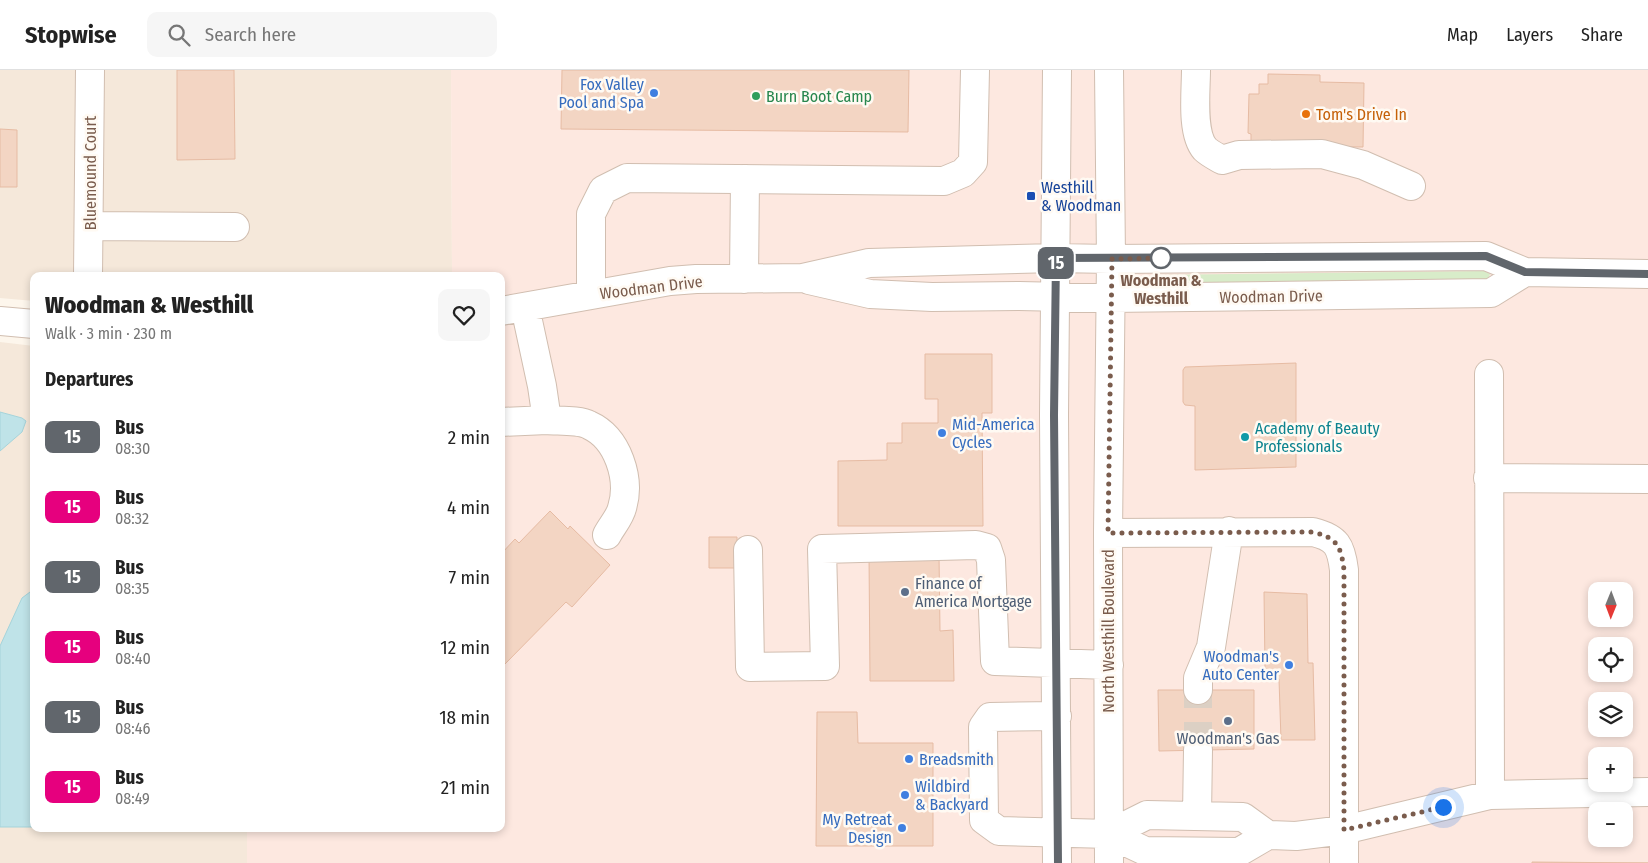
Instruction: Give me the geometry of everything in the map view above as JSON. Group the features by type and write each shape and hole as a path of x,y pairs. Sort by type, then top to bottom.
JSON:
{"street":[{"name":"Bluemound Court","path":"88,272 90,70"},
{"path":"591,294 591,214 603,190 627,178 944,181 963,173 973,162 974,70"},
{"path":"1057,70 1055,298 1058,863"},
{"name":"North Westhill Boulevard","path":"1109,70 1112,259 1108,533 1109,863"},
{"path":"1196,70 1196,130 1206,150 1222,160 1238,155 1322,154 1362,164 1411,186"},
{"path":"744,279 745,179"},
{"path":"90,226 235,227"},
{"name":"Woodman Drive","path":"513,309 670,281 803,278 869,263 1056,258 1486,256 1525,272 1648,274"},
{"name":"Woodman Drive","path":"803,278 870,294 932,297 1111,298 1492,293 1525,272"},
{"path":"513,309 542,386 547,420"},
{"path":"0,321 30,324"},
{"path":"1489,374 1490,796"},
{"path":"505,422 547,420 588,424 606,436 618,457 625,484 622,509 606,535"},
{"path":"1488,478 1648,479"},
{"path":"1198,690 1198,678 1211,647 1229,531"},
{"path":"1108,533 1313,532 1327,535 1339,547 1344,570 1344,863"},
{"path":"748,550 750,667 826,666 822,549 976,545 987,548 991,560 995,661 1109,665"},
{"path":"1057,716 990,717 983,727 984,820 1000,831 1109,834 1145,851 1239,852 1268,835 1296,836 1344,830 1490,796 1648,792"},
{"path":"1198,750 1198,816"},
{"path":"1109,834 1147,815 1242,817 1268,835"}],"shaded area":[{"path":"0,70 451,70 452,272 30,272 30,301 0,298"},
{"path":"451,70 1648,70 1648,863 247,863 247,832 505,832 505,272 452,272"},
{"path":"0,342 30,346 30,832 247,832 247,863 0,863"}],"green space":[{"path":"1484,271 1490,274 1488,279 1153,283 1153,275"}],"water":[{"path":"0,412 22,418 26,421 22,432 0,451"},
{"path":"30,592 30,827 0,827 0,646 22,598"}],"building":[{"path":"177,70 234,70 235,159 177,160"},
{"path":"562,70 909,70 908,132 561,129"},
{"name":"Tom's Drive In","path":"1268,74 1320,75 1320,82 1364,83 1363,147 1284,146 1251,141 1251,134 1248,133 1249,94 1259,94 1259,84 1268,84"},
{"path":"0,129 17,130 17,187 0,187"},
{"name":"Mid-America Cycles","path":"925,354 992,354 992,413 982,413 983,526 838,526 838,461 887,460 887,443 902,443 902,423 938,423 938,399 925,399"},
{"name":"Academy of Beauty Professionals","path":"1296,363 1296,467 1195,470 1195,406 1185,405 1183,402 1183,370 1185,367"},
{"path":"550,511 568,529 570,526 610,565 572,607 566,602 505,664 505,550 515,539 519,543"},
{"path":"709,537 737,537 737,568 709,568"},
{"name":"Finance of America Mortgage","path":"869,554 939,555 940,631 953,630 954,681 870,681"},
{"name":"Woodman's Auto Center","path":"1264,592 1307,594 1308,663 1313,663 1315,740 1281,740 1279,679 1265,668"},
{"path":"1158,690 1254,690 1254,749 1159,751"},
{"path":"817,712 857,712 858,743 933,743 933,846 816,846"},
{"path":"1532,862 1648,863 1532,863"}],"tunnel":[{"path":"1198,690 1198,750"}],"bus line":[{"name":"15","path":"1058,863 1054,415 1056,258 1486,256 1525,272 1648,274"}],"place":[{"name":"Fox Valley Pool and Spa","path":"654,93"},
{"name":"Burn Boot Camp","path":"756,96"},
{"name":"Tom's Drive In","path":"1306,114"},
{"name":"Westhill & Woodman","path":"1031,196"},
{"name":"Woodman & Westhill","path":"1161,258"},
{"name":"Mid-America Cycles","path":"942,433"},
{"name":"Academy of Beauty Professionals","path":"1245,437"},
{"name":"Finance of America Mortgage","path":"905,592"},
{"name":"Woodman's Auto Center","path":"1289,665"},
{"name":"Woodman's Gas","path":"1228,721"},
{"name":"Breadsmith","path":"909,759"},
{"name":"Wildbird & Backyard","path":"905,795"},
{"name":"My Retreat Design","path":"902,828"}],"route":[{"path":"1161,258 1168,258 1112,259 1108,533 1229,531 1313,532 1327,535 1339,547 1344,570 1344,830 1443,807"}]}
